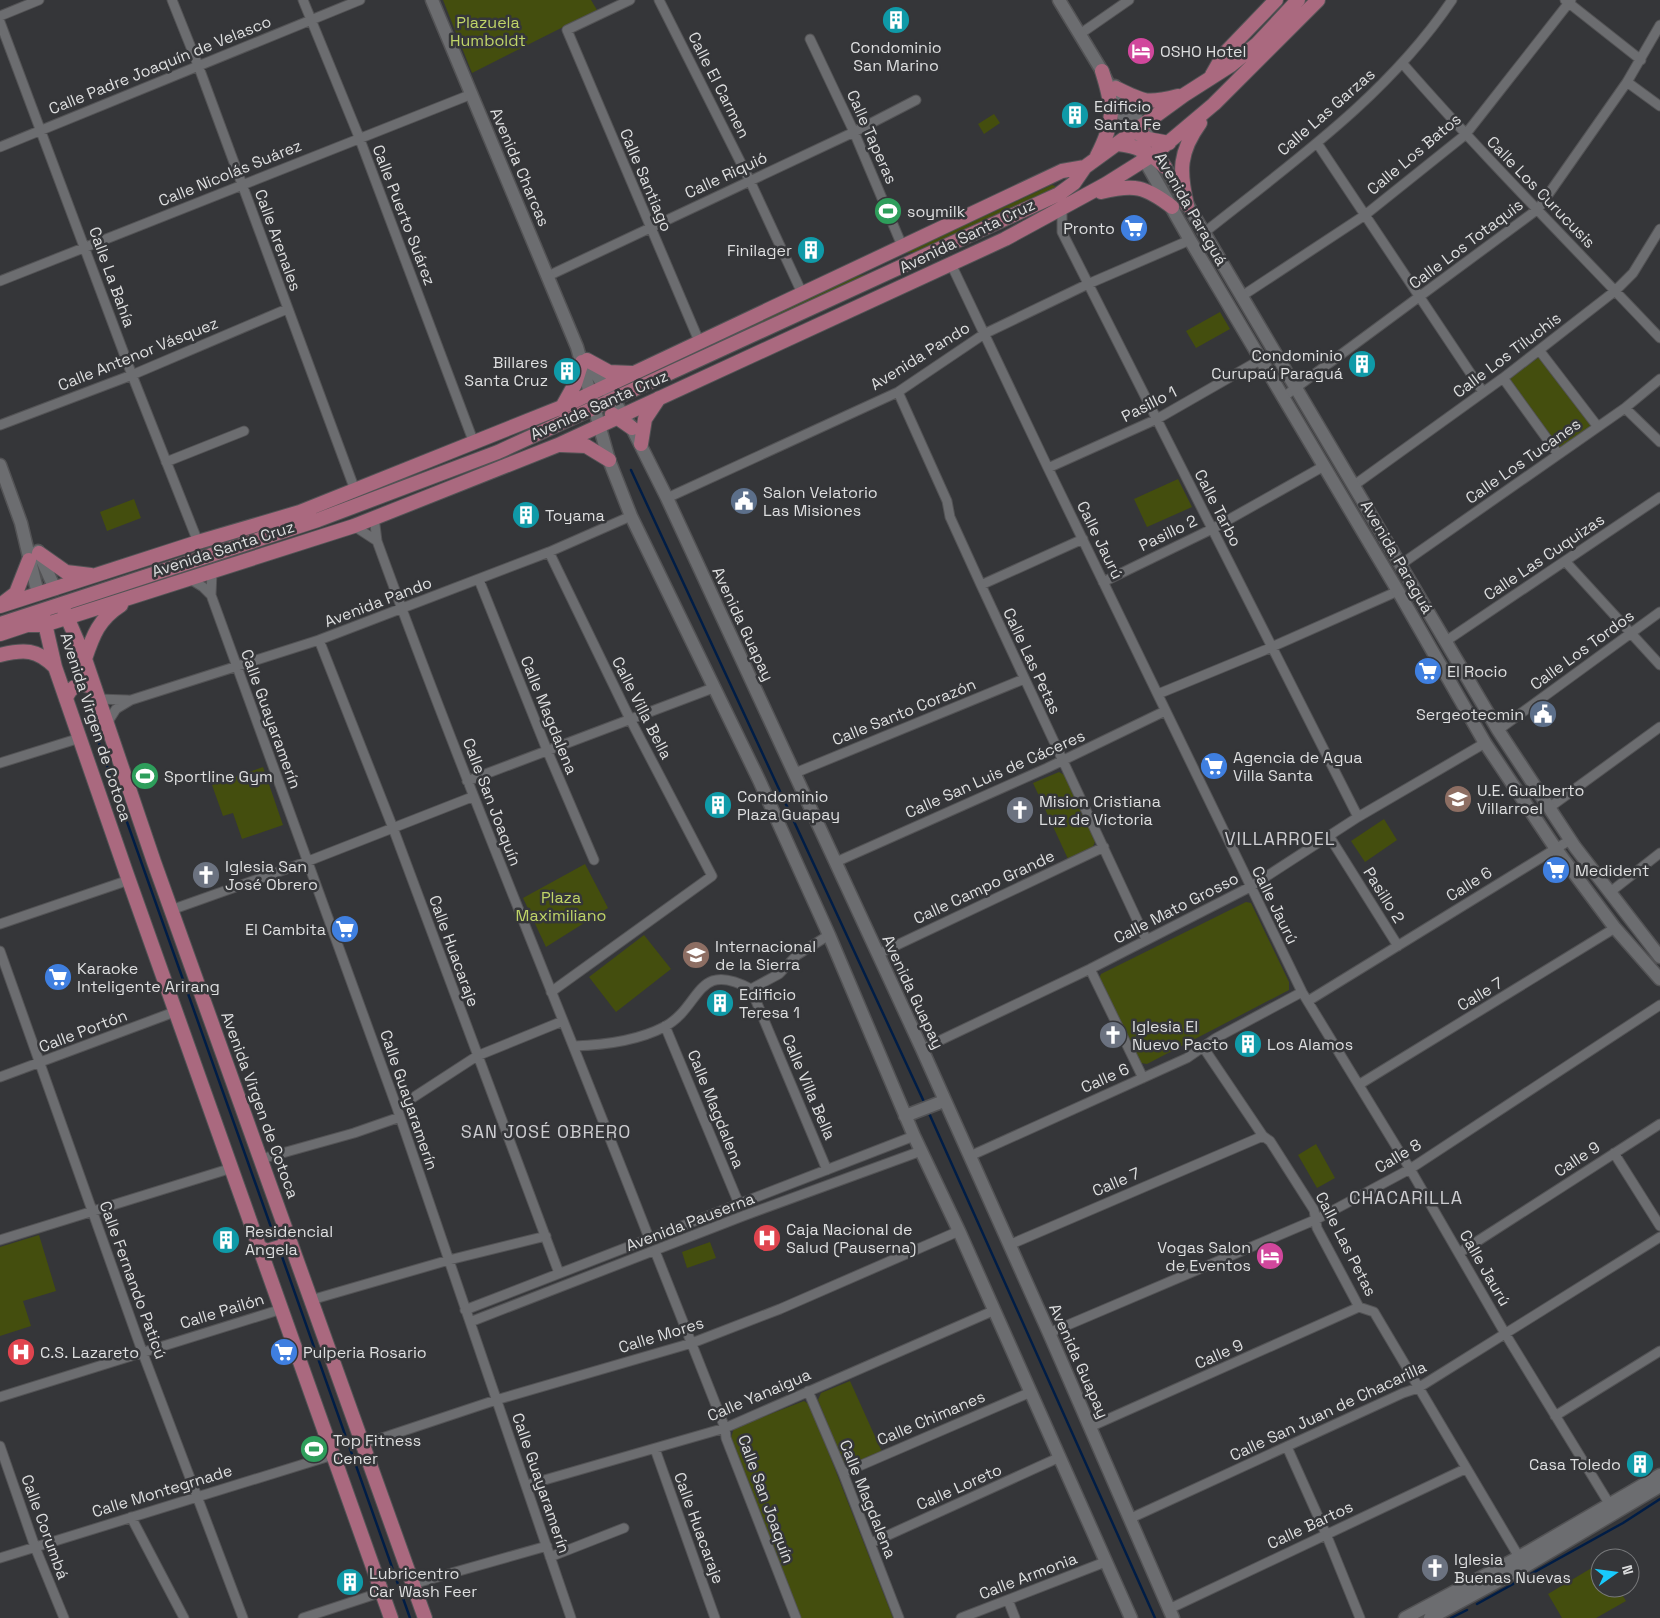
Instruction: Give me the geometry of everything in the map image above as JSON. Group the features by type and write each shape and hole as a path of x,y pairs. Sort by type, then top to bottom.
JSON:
{"main road":[{"name":"Avenida Charcas","path":"432,0 601,399"},
{"path":"1059,0 1134,129 1165,167"},
{"path":"1210,78 1224,54 1276,0"},
{"name":"Avenida Santa Cruz","path":"0,624 318,520 498,452 574,417 636,372 802,293 855,271 1062,172 1090,163 1118,144 1134,129 1231,65 1257,44 1298,0"},
{"path":"1187,205 1181,180 1184,149 1193,133 1214,104 1261,60 1318,0"},
{"path":"1102,72 1116,88 1134,129"},
{"path":"1090,163 1110,126 1111,100 1102,72"},
{"path":"1116,88 1140,100 1151,102 1184,95"},
{"name":"Avenida Santa Cruz","path":"601,399 620,416 951,264 1062,210 1151,152 1169,143 1214,104"},
{"name":"Avenida Paraguá","path":"1134,129 1138,148"},
{"path":"1118,144 1151,152"},
{"name":"Avenida Paraguá","path":"1151,152 1172,207 1190,240 1398,591 1485,743 1556,849 1615,928 1660,979"},
{"name":"Avenida Santa Cruz","path":"0,605 106,573 198,542 300,512 562,407 601,399 930,254 1059,194 1074,183 1090,163"},
{"name":"Avenida Paraguá","path":"1165,167 1498,730 1570,840 1660,957"},
{"path":"1083,197 1120,188 1139,187 1153,193 1172,207"},
{"path":"855,271 930,254"},
{"name":"Avenida Charcas","path":"584,361 601,399"},
{"path":"552,427 575,384 584,361 609,372 621,374 636,372"},
{"path":"641,444 645,419 659,397"},
{"path":"601,399 639,407"},
{"path":"601,399 632,428"},
{"path":"601,399 609,460 631,516 759,780 829,935 905,1116 995,1310 1131,1618"},
{"name":"Avenida Santa Cruz","path":"0,644 30,634 44,625 67,617 354,526 558,444 601,399"},
{"name":"Avenida Guapay","path":"632,428 667,498 922,1049 940,1103 970,1156 1171,1613"},
{"path":"558,444 586,446 609,460"},
{"path":"0,465 34,556 55,589"},
{"path":"300,512 395,491"},
{"path":"34,556 66,572 85,575 106,573"},
{"path":"34,556 38,594"},
{"path":"0,605 16,593 34,556"},
{"path":"113,588 150,558"},
{"name":"Avenida Virgen de Cotoca","path":"55,589 85,659 171,910 261,1159 288,1248 311,1300 425,1618"},
{"name":"Avenida Virgen de Cotoca","path":"38,594 55,667 66,699 232,1168 266,1256 282,1309 391,1618"},
{"path":"85,659 94,633 101,621 109,613 139,595"},
{"name":"Avenida Santa Cruz","path":"0,634 27,626 44,625"},
{"path":"0,654 32,650 55,667"},
{"path":"66,699 71,689 78,685 85,684 97,694"},
{"path":"905,1116 940,1103"},
{"path":"266,1256 288,1248"},
{"path":"1405,1618 1519,1557 1660,1475"},
{"path":"1615,1502 1660,1479"},
{"path":"1432,1617 1524,1567 1660,1486"},
{"path":"1519,1557 1530,1557 1615,1506 1640,1498"},
{"path":"1432,1617 1459,1595 1513,1566 1519,1557"},
{"path":"1412,1618 1440,1604 1450,1594"}],"street":[{"path":"0,16 39,0"},
{"name":"Calle Arenales","path":"172,0 198,65 355,490"},
{"name":"Calle Puerto Suárez","path":"303,0 359,137 474,443"},
{"name":"Calle Padre Joaquín de Velasco","path":"0,147 360,0"},
{"name":"Calle Santiago","path":"630,0 566,30 699,341"},
{"name":"Calle El Carmen","path":"660,0 750,181 802,293"},
{"path":"1080,34 1129,0"},
{"name":"Calle Las Garzas","path":"1205,232 1317,143 1402,64 1452,0"},
{"path":"1568,1 1641,60"},
{"name":"Calle Los Batos","path":"1242,296 1365,214 1465,135 1568,1"},
{"name":"Calle La Bahía","path":"0,22 132,375 198,542"},
{"name":"Calle Los Totaquis","path":"1282,398 1420,298 1538,208 1627,82 1660,24"},
{"name":"Calle Taperas","path":"810,39 854,132 903,248"},
{"name":"Calle Los Curucusis","path":"1402,64 1465,135 1538,208 1660,338"},
{"path":"1627,82 1660,106"},
{"name":"Calle Nicolás Suárez","path":"0,281 359,137 472,94"},
{"name":"Calle Riquió","path":"548,276 854,132 916,100"},
{"path":"1317,143 1482,392"},
{"name":"Calle Tarbo","path":"1062,210 1062,232 1358,817"},
{"name":"Calle Los Tiluchis","path":"1353,486 1503,378 1615,291 1632,274 1660,229"},
{"name":"Avenida Pando","path":"667,498 898,392 984,334 1088,284 1190,240"},
{"name":"Calle Jaurú","path":"951,264 1302,992 1360,1084 1506,1336 1556,1416 1615,1502"},
{"name":"Calle Antenor Vásquez","path":"0,425 132,375 287,309"},
{"path":"1539,350 1598,427"},
{"name":"Pasillo 1","path":"1048,468 1157,419 1260,360"},
{"path":"1503,378 1558,454"},
{"name":"Calle Los Tucanes","path":"1400,565 1625,408 1660,378"},
{"name":"Calle Las Petas","path":"898,392 947,501 950,517 1146,939"},
{"path":"1625,408 1660,442"},
{"path":"166,462 244,431"},
{"name":"Pasillo 2","path":"1103,582 1212,529 1324,466"},
{"name":"Calle Las Cuquizas","path":"1446,641 1660,497"},
{"name":"Avenida Pando","path":"107,723 116,709 130,700 319,640 479,580 631,516"},
{"name":"Calle San Joaquín","path":"374,517 377,542 472,797 574,1046 649,1238"},
{"path":"354,526 377,542"},
{"path":"981,585 1083,539"},
{"name":"Calle Villa Bella","path":"549,552 630,719 712,876 551,992"},
{"path":"1565,561 1660,665"},
{"name":"Calle Guayaramerín","path":"212,572 211,595 398,1113 527,1485 570,1618"},
{"path":"190,579 203,587 211,595"},
{"name":"Calle Magdalena","path":"479,580 547,750 594,860"},
{"path":"1158,694 1398,591"},
{"name":"Calle Los Tordos","path":"1498,730 1660,612"},
{"name":"Calle Huacaraje","path":"319,640 393,828 560,1273"},
{"name":"Calle Santo Corazón","path":"794,773 1024,679"},
{"path":"467,781 713,688"},
{"name":"Avenida Pando","path":"97,694 130,700"},
{"name":"Calle San Luis de Cáceres","path":"836,862 1062,761 1165,711"},
{"path":"1550,807 1660,727"},
{"path":"0,764 80,738"},
{"name":"Calle Mato Grosso","path":"922,1049 1090,969 1250,887 1358,817 1485,743"},
{"path":"171,910 306,862 472,797"},
{"name":"Pasillo 2","path":"1329,836 1398,946"},
{"name":"Calle 6","path":"1308,1001 1570,840"},
{"name":"Calle Campo Grande","path":"878,954 1104,847"},
{"path":"1609,893 1660,854"},
{"path":"0,924 129,880"},
{"name":"Calle 7","path":"1360,1084 1615,928"},
{"path":"574,1046 613,1043 666,1026 676,1018 706,984 713,980 731,979 751,989 779,974 797,955 829,935"},
{"name":"Calle Fernando Paticú","path":"0,951 142,1352 243,1618"},
{"path":"1090,969 1143,1078"},
{"name":"Calle Villa Bella","path":"751,989 827,1170"},
{"name":"Calle 6","path":"970,1156 1187,1058 1216,1038 1302,992"},
{"name":"Calle 8","path":"1049,1333 1317,1219 1410,1169 1660,1005"},
{"name":"Calle Portón","path":"0,1077 40,1064 177,1011"},
{"path":"261,1159 354,1133 398,1113 477,1056 563,1021"},
{"name":"Calle Magdalena","path":"666,1026 738,1204"},
{"name":"Calle Las Petas","path":"1203,1047 1263,1136 1270,1141 1314,1210 1317,1228 1360,1307 1374,1312 1465,1469 1519,1557"},
{"name":"Calle 9","path":"1459,1253 1660,1124"},
{"name":"Avenida Pauserna","path":"465,1310 914,1136"},
{"name":"Calle 7","path":"1009,1245 1263,1136"},
{"name":"Avenida Pauserna","path":"470,1322 921,1151"},
{"path":"1614,1153 1660,1226"},
{"path":"0,1240 232,1168"},
{"path":"783,1187 788,1200"},
{"name":"Calle Mores","path":"364,1444 496,1400 692,1342 780,1310 959,1231"},
{"path":"311,1300 449,1260 546,1236"},
{"name":"Calle San Juan de Chacarilla","path":"1129,1519 1403,1393 1418,1388 1506,1336 1660,1237"},
{"path":"621,1249 626,1262"},
{"name":"Calle San Joaquín","path":"655,1251 692,1342 725,1428 726,1438 796,1618"},
{"name":"Calle 9","path":"1090,1427 1360,1307"},
{"name":"Calle Pailón","path":"0,1397 282,1309"},
{"name":"Calle Yanaigua","path":"527,1485 725,1428 995,1310"},
{"path":"1556,1416 1660,1351"},
{"name":"Calle Magdalena","path":"808,1391 843,1473 899,1618"},
{"name":"Calle Chimanes","path":"843,1473 1031,1392"},
{"name":"Calle Corumbá","path":"0,1446 35,1547 64,1618"},
{"path":"1287,1447 1326,1534 1360,1618"},
{"name":"Calle Huacaraje","path":"655,1449 715,1618"},
{"name":"Calle Montegrnade","path":"0,1558 333,1454"},
{"name":"Calle Loreto","path":"871,1543 1060,1458"},
{"name":"Calle Bartos","path":"1171,1613 1326,1534 1465,1469"},
{"path":"131,1517 184,1618"},
{"path":"550,1557 624,1528"},
{"path":"413,1584 547,1546"},
{"name":"Calle Armonia","path":"961,1618 1105,1562"},
{"path":"303,1618 382,1592"},
{"path":"1008,1600 1016,1618"}],"green space":[{"name":"Plazuela Humboldt","path":"443,0 591,0 597,10 472,73"},
{"path":"994,114 1000,123 984,134 978,124"},
{"path":"1052,185 1055,186 1055,189 927,250 901,254"},
{"path":"884,269 684,362 669,361 834,283"},
{"path":"1220,312 1230,329 1196,348 1186,331"},
{"path":"1541,356 1593,426 1559,449 1508,379"},
{"path":"1178,479 1192,507 1147,527 1134,499"},
{"path":"134,499 141,518 107,531 100,512"},
{"path":"263,767 283,825 242,839 233,813 223,816 212,785"},
{"path":"1059,772 1066,776 1096,839 1093,847 1068,859 1033,783"},
{"path":"1384,819 1397,840 1365,862 1351,841"},
{"name":"Plaza Maximiliano","path":"585,864 608,908 546,947 523,898"},
{"path":"1246,902 1251,903 1289,982 1289,990 1147,1064 1141,1063 1099,979 1101,974"},
{"path":"644,935 671,969 616,1012 589,977"},
{"path":"1316,1144 1335,1178 1317,1188 1298,1155"},
{"path":"39,1235 56,1291 23,1301 31,1326 0,1336 0,1247"},
{"path":"710,1242 716,1258 687,1268 682,1252"},
{"path":"850,1381 882,1452 850,1465 843,1462 818,1400 821,1393"},
{"path":"804,1401 810,1405 893,1618 799,1618 731,1438 734,1428"},
{"path":"1590,1569 1590,1598 1624,1598 1626,1601 1596,1618 1562,1618 1548,1594"}],"waterway":[{"path":"631,470 925,1104"},
{"path":"84,701 277,1244"},
{"path":"928,1111 1155,1618"},
{"path":"280,1251 410,1618"},
{"path":"1477,1604 1623,1523 1660,1499"},
{"path":"1451,1618 1467,1610"}],"place":[{"name":"Condominio San Marino","path":"896,20"},
{"name":"OSHO Hotel","path":"1141,51"},
{"name":"Edificio Santa Fe","path":"1075,115"},
{"name":"soymilk","path":"888,211"},
{"name":"Pronto","path":"1134,228"},
{"name":"Finilager","path":"811,250"},
{"name":"Condominio Curupaú Paraguá","path":"1362,364"},
{"name":"Billares Santa Cruz","path":"567,371"},
{"name":"Salon Velatorio Las Misiones","path":"744,501"},
{"name":"Toyama","path":"526,515"},
{"name":"El Rocio","path":"1428,671"},
{"name":"Sergeotecmin","path":"1543,714"},
{"name":"Agencia de Agua Villa Santa","path":"1214,766"},
{"name":"Sportline Gym","path":"145,776"},
{"name":"U.E. Gualberto Villarroel","path":"1458,799"},
{"name":"Condominio Plaza Guapay","path":"718,805"},
{"name":"Mision Cristiana Luz de Victoria","path":"1020,810"},
{"name":"Medident","path":"1556,870"},
{"name":"Iglesia San José Obrero","path":"206,875"},
{"name":"El Cambita","path":"345,929"},
{"name":"Internacional de la Sierra","path":"696,955"},
{"name":"Karaoke Inteligente Arirang","path":"58,977"},
{"name":"Edificio Teresa 1","path":"720,1003"},
{"name":"Iglesia El Nuevo Pacto","path":"1113,1035"},
{"name":"Los Alamos","path":"1248,1044"},
{"name":"Caja Nacional de Salud (Pauserna)","path":"767,1238"},
{"name":"Residencial Angela","path":"226,1240"},
{"name":"Vogas Salon de Eventos","path":"1270,1256"},
{"name":"C.S. Lazareto","path":"21,1352"},
{"name":"Pulperia Rosario","path":"284,1352"},
{"name":"Top Fitness Cener","path":"314,1449"},
{"name":"Casa Toledo","path":"1640,1464"},
{"name":"Iglesia Buenas Nuevas","path":"1435,1568"},
{"name":"Lubricentro Car Wash Feer","path":"350,1582"}],"district":[{"name":"VILLARROEL","path":"1280,838"},
{"name":"SAN JOSÉ OBRERO","path":"546,1131"},
{"name":"CHACARILLA","path":"1406,1197"}]}
